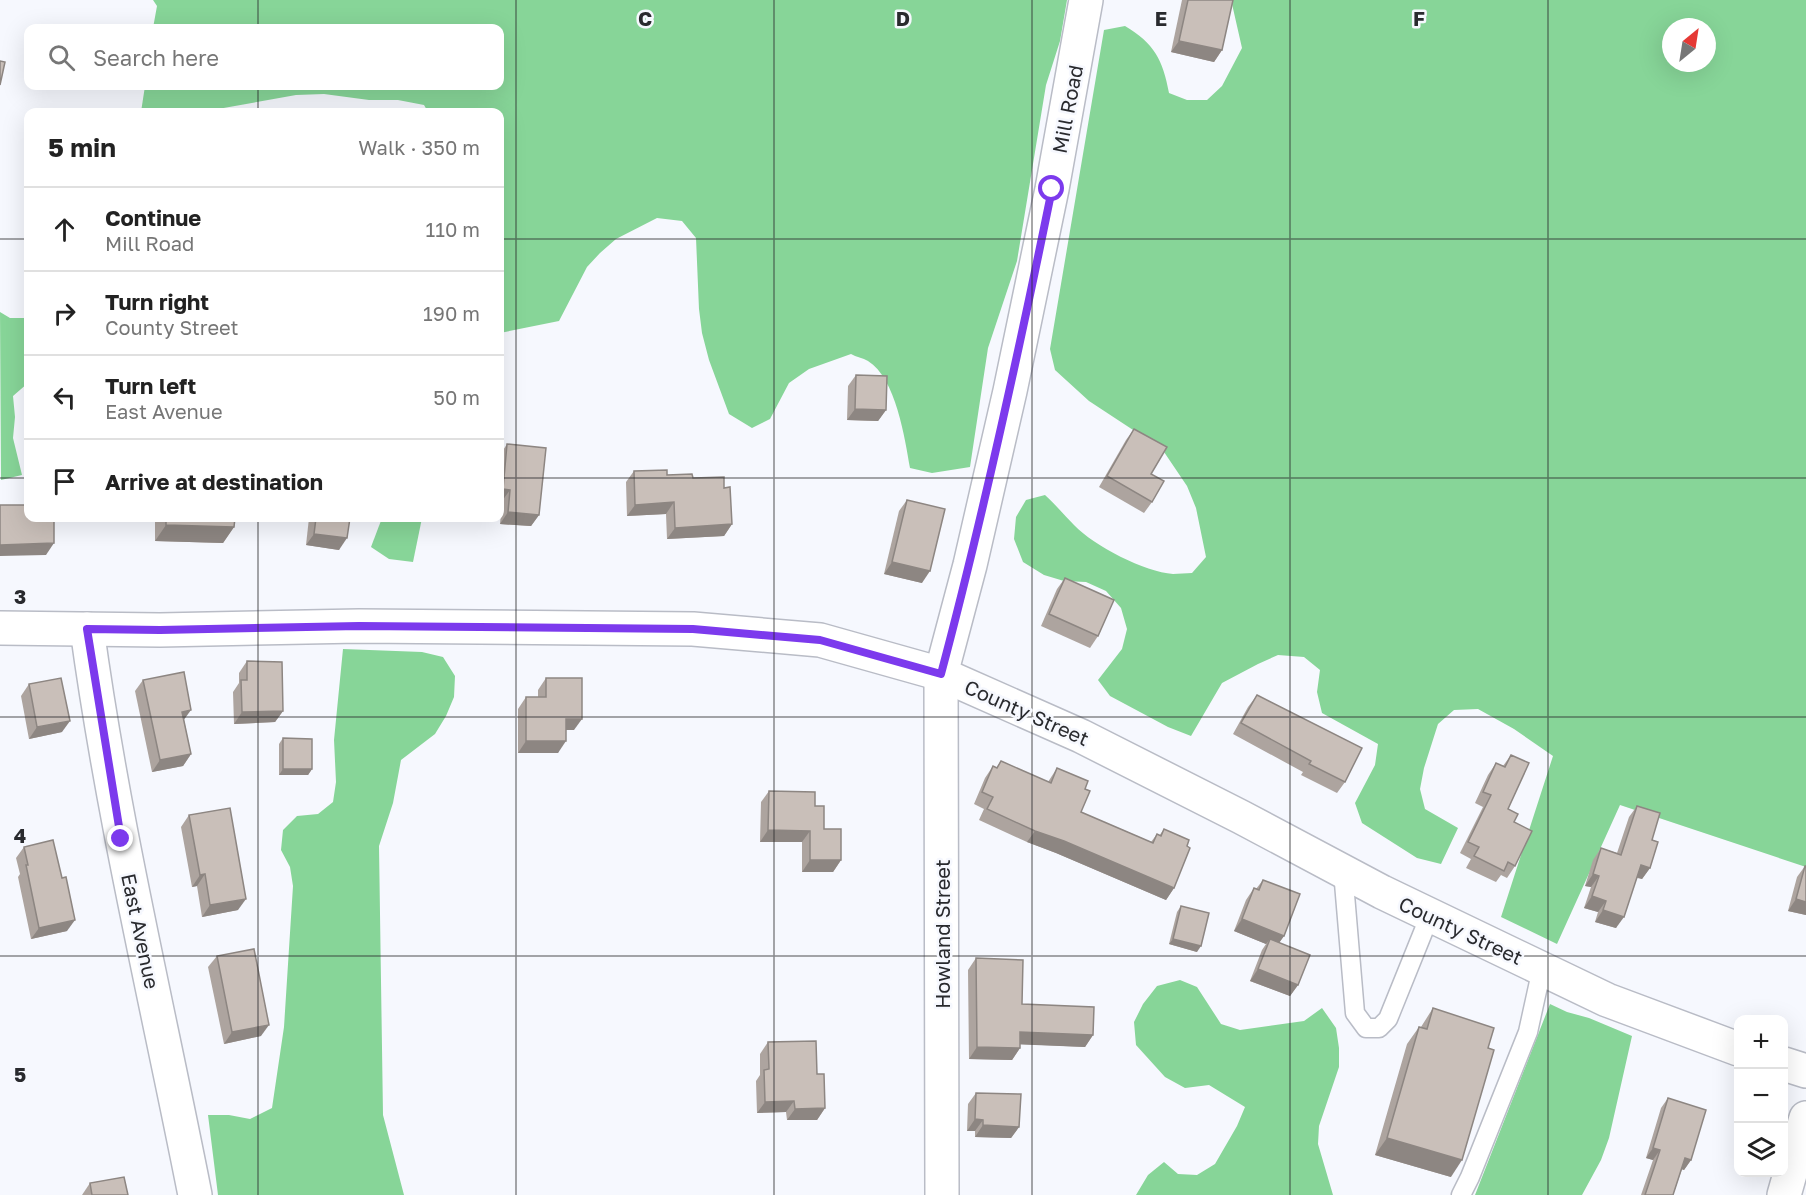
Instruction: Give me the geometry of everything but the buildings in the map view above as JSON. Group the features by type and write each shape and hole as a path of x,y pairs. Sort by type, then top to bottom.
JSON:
{"street":[{"name":"Mill Road","path":"941,674 970,565 1010,391 1052,189 1086,0"},
{"name":"County Street","path":"0,628 160,630 359,626 693,629 820,640 941,674 1081,736 1241,817 1343,872 1607,1000 1734,1047"},
{"name":"East Avenue","path":"87,629 121,839 195,1195"},
{"name":"Howland Street","path":"941,674 942,1195"},
{"path":"1788,1065 1806,1071"},
{"path":"1785,1195 1806,1118"}],"lane":[{"path":"1343,872 1355,1013 1366,1028 1379,1028 1389,1019 1430,915"},
{"path":"1461,1195 1470,1178 1528,1032 1542,968"}],"green space":[{"path":"153,0 1067,0 1060,41 1046,85 1017,261 988,348 970,467 932,473 910,468 898,410 886,381 878,369 868,361 851,354 809,369 789,383 770,419 752,428 729,414 709,360 702,333 696,238 682,221 657,218 616,239 587,267 559,321 504,332 504,108 426,108 424,105 398,100 369,100 324,94 296,95 224,108 142,108 144,90 504,90 504,24 154,24 157,6"},
{"path":"1228,0 1806,0 1806,867 1620,805 1557,944 1501,917 1553,756 1514,729 1478,709 1454,710 1438,724 1420,789 1425,809 1458,828 1441,864 1417,858 1362,823 1355,803 1375,765 1378,744 1322,713 1317,692 1320,670 1304,657 1278,655 1222,683 1191,736 1168,727 1110,696 1098,680 1122,649 1127,629 1121,608 1106,591 1086,582 1064,581 1044,575 1023,562 1014,539 1016,517 1026,500 1045,495 1074,525 1094,541 1120,557 1149,568 1173,574 1192,573 1206,557 1196,508 1187,486 1162,449 1089,401 1055,370 1050,349 1104,30 1125,26 1135,32 1156,54 1164,71 1169,93 1187,100 1207,100 1222,86 1242,48 1232,4"},
{"path":"0,312 10,318 24,318 24,386 13,396 15,417 13,438 22,475 1,480"},
{"path":"380,522 421,522 413,562 389,559 371,547"},
{"path":"343,649 422,652 443,657 455,676 454,697 435,734 401,760 393,803 379,846 383,1115 404,1195 218,1195 208,1115 229,1115 250,1119 272,1108 284,1027 293,886 290,867 281,850 283,830 297,816 318,814 333,802 336,782 334,740"},
{"path":"1180,980 1197,987 1221,1024 1240,1030 1304,1021 1322,1008 1336,1028 1339,1048 1339,1067 1319,1126 1318,1144 1333,1195 1136,1195 1148,1175 1164,1162 1178,1174 1197,1175 1215,1164 1245,1107 1209,1085 1185,1088 1165,1077 1136,1045 1134,1022 1143,1004 1157,986"},
{"path":"1550,1004 1632,1036 1609,1138 1601,1160 1582,1195 1475,1195"}],"route":[{"path":"121,839 87,629 160,630 359,626 693,629 820,640 941,674 970,565 1006,412 1052,189"}]}
